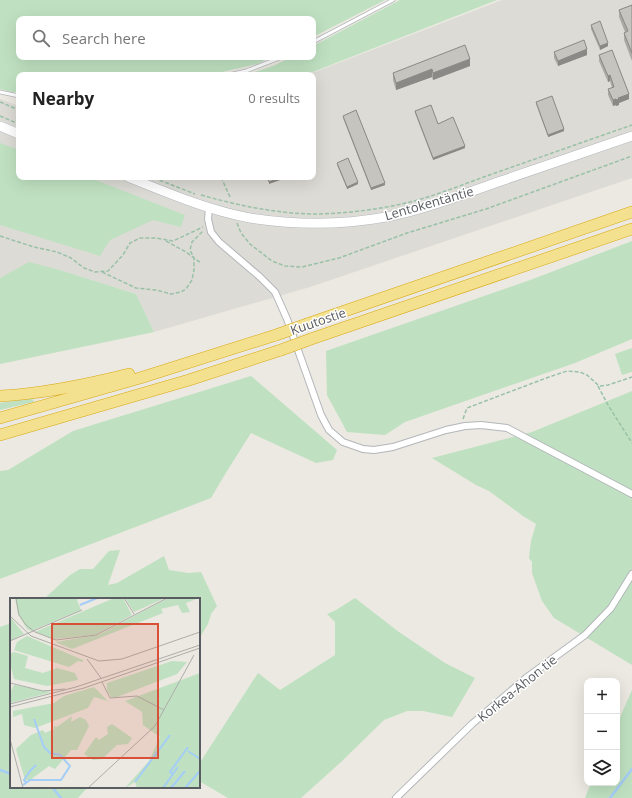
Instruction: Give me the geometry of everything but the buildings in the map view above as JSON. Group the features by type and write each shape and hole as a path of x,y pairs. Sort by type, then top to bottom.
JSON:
{"highway":[{"name":"Kuutostie","path":"0,435 189,380 281,350 311,339 361,315 632,212"},
{"name":"Kuutostie","path":"0,418 140,378 308,324 361,315 632,229"},
{"path":"0,396 15,396 82,385 276,335"}],"street":[{"path":"0,126 16,133"},
{"name":"Lentokentäntie","path":"136,180 209,208 250,218 303,223 332,222 386,217 442,202 632,136"},
{"path":"209,208 208,225 210,232 219,242 250,267 275,292 287,319 321,415 330,430 343,442 363,449 383,449 458,428 481,425 507,428 632,494"},
{"name":"Korkea-Ahon tie","path":"396,798 472,724 526,678 585,635 611,608 632,574"}],"lane":[{"path":"316,40 393,0"},
{"path":"242,72 274,60"},
{"path":"0,92 16,95"}],"path":[{"path":"0,102 16,109"},
{"path":"0,116 16,123"},
{"path":"160,180 199,195 229,203 277,212 312,214 355,211 407,202 632,125"},
{"path":"238,223 240,233 250,244 272,262 285,266 302,267 339,258 407,233 486,209 632,156"},
{"path":"222,180 230,197"},
{"path":"0,236 34,247 57,252 71,258 84,268 95,272 102,272 108,271 123,255 130,244 140,238 173,241 184,237 194,230 208,225"},
{"path":"102,272 136,288 176,294 186,289 192,280 194,258 190,250 192,242 208,225"},
{"path":"164,240 201,263"},
{"path":"463,420 467,408 567,371 580,372 587,375 598,385 608,405 632,443"},
{"path":"598,385 608,385 632,377"}],"shaded area":[{"path":"502,0 632,0 632,178 310,287 154,332 136,294 60,270 27,264 0,278 0,99 16,105 16,180 316,180 315,72"}],"green space":[{"path":"0,0 385,0 316,35 316,16 16,16 16,60 266,60 257,64 222,72 16,72 16,92 0,89"},
{"path":"400,0 497,0 313,72 255,72 286,60 316,60 316,44"},
{"path":"0,143 16,149 16,180 96,180 185,215 181,227 153,220 110,240 100,256 0,225"},
{"path":"632,241 632,339 575,363 405,422 385,435 347,432 327,395 326,351 533,279"},
{"path":"29,262 60,270 136,294 154,332 0,364 0,278"},
{"path":"632,348 632,372 622,375 615,354"},
{"path":"251,376 337,450 333,460 316,463 251,433 211,498 0,579 0,471 8,470 73,431"},
{"path":"632,391 632,665 554,618 542,601 532,573 532,562 529,558 531,541 536,524 489,491 476,485 432,458 532,432"},
{"path":"32,398 34,402 0,410 0,403"},
{"path":"120,550 108,585 117,583 164,556 169,570 188,573 201,572 217,606 211,614 208,624 200,637 200,598 45,598 70,575 80,569 93,569 109,551"},
{"path":"355,598 399,632 445,663 475,678 452,717 423,711 407,711 384,720 301,798 228,798 200,782 200,762 258,673 280,690 335,655 335,622 327,614"},
{"path":"10,623 10,788 87,788 78,798 0,798 0,627"},
{"path":"632,690 632,798 585,798 590,786 620,786 620,717"}],"waterway":[{"path":"610,798 632,769"},
{"path":"0,770 10,774"},
{"path":"53,788 61,798"}]}
